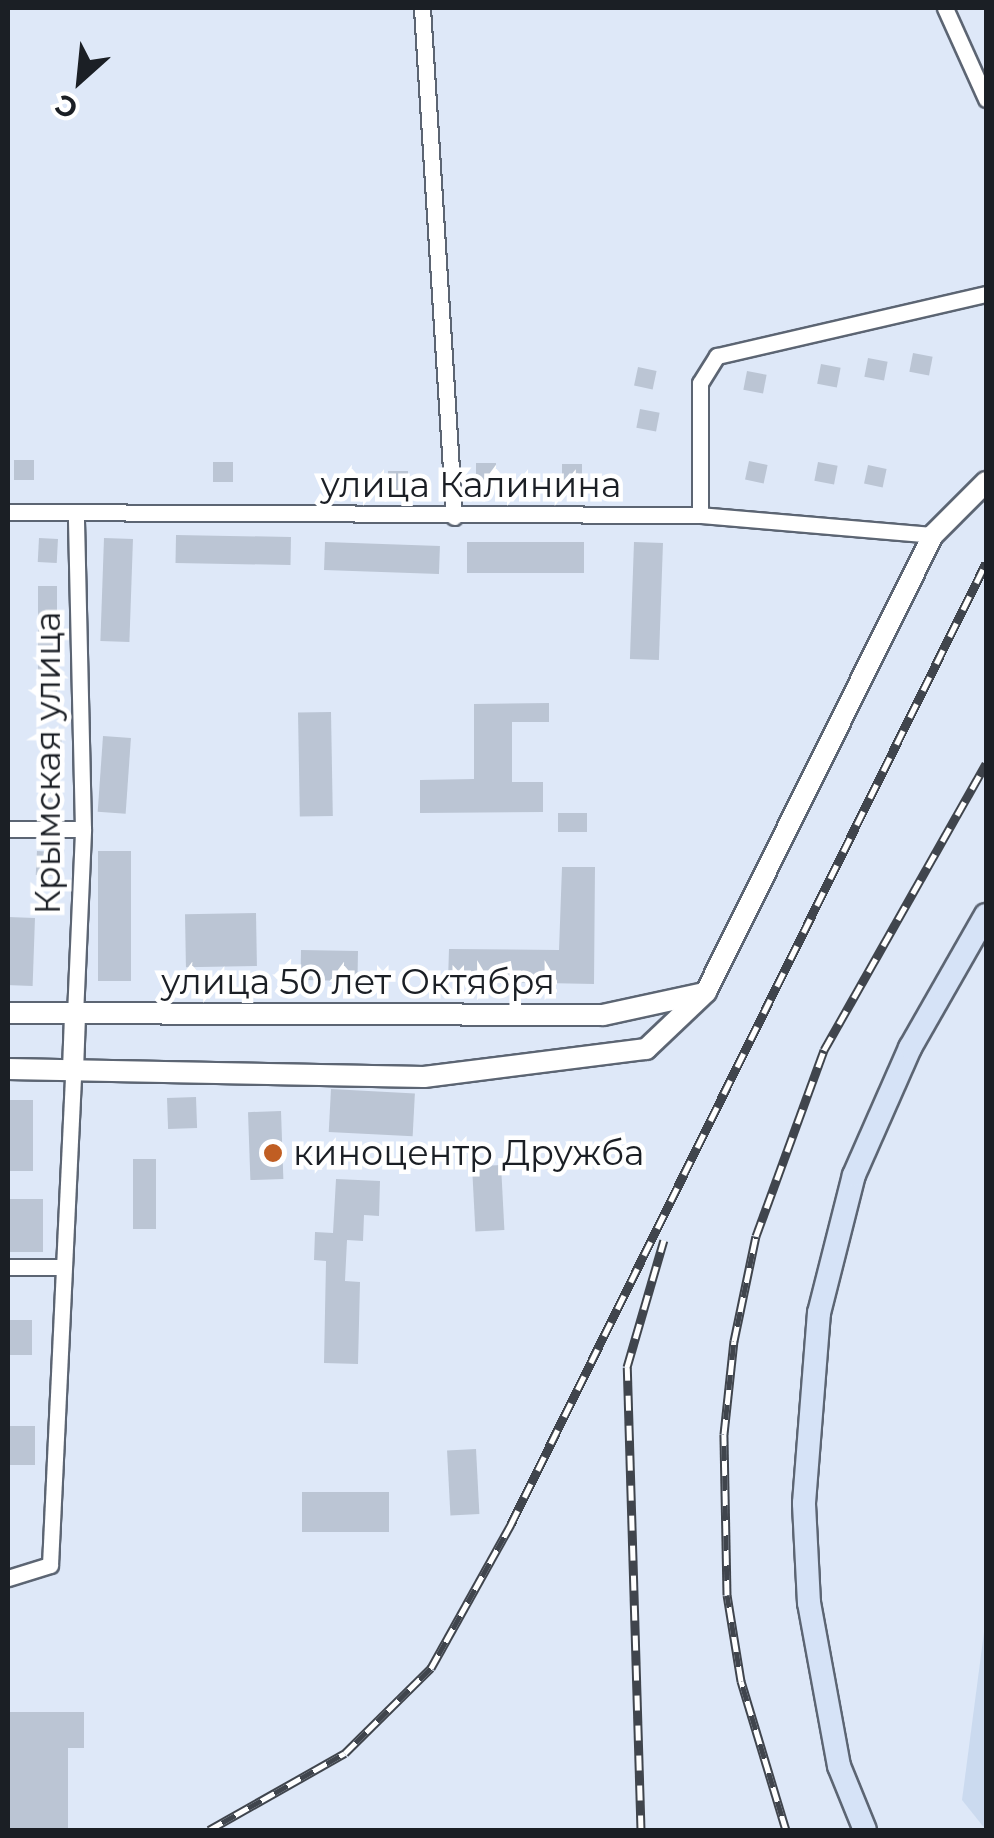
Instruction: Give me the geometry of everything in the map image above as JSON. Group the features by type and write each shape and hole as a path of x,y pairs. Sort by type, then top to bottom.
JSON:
{"main road":[{"path":"865,1830 839,1766 808,1603 804,1502 820,1313 854,1175 910,1048 986,915"}],"street":[{"path":"422,8 454,517"},
{"path":"946,8 986,99"},
{"path":"700,515 700,383 716,356 986,294"},
{"path":"8,1069 424,1077 646,1049 706,992 934,535 986,482"},
{"name":"улица Калинина","path":"8,512 454,517 700,515 934,535"},
{"name":"Крымская улица","path":"75,1014 83,829 76,512"},
{"path":"8,829 83,829"},
{"name":"улица 50 лет Октября","path":"8,1013 603,1014 706,992"},
{"path":"8,1578 50,1565 75,1014"},
{"path":"8,1267 64,1267"}],"shaded area":[{"path":"986,1617 986,1830 962,1800"}],"building":[{"path":"913,353 933,357 929,375 909,372"},
{"path":"868,358 888,362 884,380 864,377"},
{"path":"821,364 841,368 837,387 817,384"},
{"path":"638,367 657,371 653,390 634,386"},
{"path":"747,371 767,375 763,393 743,390"},
{"path":"640,409 660,413 656,431 636,428"},
{"path":"14,460 34,460 34,480 14,480"},
{"path":"749,461 768,465 764,484 745,480"},
{"path":"213,462 233,462 233,482 213,482"},
{"path":"818,462 838,466 834,484 814,481"},
{"path":"476,463 496,463 496,483 476,483"},
{"path":"562,464 582,464 582,484 562,484"},
{"path":"868,465 887,469 883,488 864,484"},
{"path":"388,471 408,471 408,491 388,491"},
{"path":"176,535 291,537 290,565 176,563"},
{"path":"39,538 58,539 57,563 38,562"},
{"path":"104,538 133,539 129,642 100,641"},
{"path":"325,542 440,546 439,574 324,570"},
{"path":"467,542 584,542 584,573 467,573"},
{"path":"634,542 663,543 659,660 630,659"},
{"path":"38,586 57,586 57,697 38,697"},
{"path":"549,703 549,722 512,722 512,782 543,782 543,812 420,813 420,780 474,779 474,704"},
{"path":"331,712 333,816 300,817 298,713"},
{"path":"43,734 62,735 61,759 42,758"},
{"path":"103,736 131,738 126,814 98,812"},
{"path":"41,792 60,792 60,816 41,816"},
{"path":"558,813 587,813 587,832 558,832"},
{"path":"37,851 56,852 55,876 36,875"},
{"path":"98,851 131,851 131,981 98,981"},
{"path":"562,867 595,867 594,984 448,981 449,949 559,950"},
{"path":"256,913 257,966 186,967 185,914"},
{"path":"8,917 35,918 33,986 8,985"},
{"path":"301,950 358,951 357,981 300,980"},
{"path":"331,1089 415,1093 413,1136 329,1132"},
{"path":"196,1097 197,1128 168,1129 167,1098"},
{"path":"8,1100 33,1100 33,1171 8,1171"},
{"path":"281,1111 283,1179 250,1180 248,1112"},
{"path":"133,1159 156,1159 156,1229 133,1229"},
{"path":"501,1165 504,1230 475,1231 472,1167"},
{"path":"336,1179 380,1181 379,1216 364,1215 363,1241 347,1240 345,1281 360,1282 358,1364 324,1363 326,1261 314,1260 315,1232 333,1233"},
{"path":"8,1199 43,1199 43,1252 8,1252"},
{"path":"8,1320 32,1320 32,1355 8,1355"},
{"path":"8,1426 35,1426 35,1465 8,1465"},
{"path":"476,1449 479,1514 450,1515 447,1451"},
{"path":"302,1492 389,1492 389,1532 302,1532"},
{"path":"8,1712 84,1712 84,1748 68,1748 68,1830 8,1830"}],"railway":[{"path":"209,1830 345,1753 431,1668 511,1524 986,563"},
{"path":"786,1830 741,1681 727,1595 724,1434 734,1341 756,1236 824,1050 986,764"},
{"path":"641,1830 627,1367 664,1240"}],"place":[{"name":"киноцентр Дружба","path":"273,1153"}]}
